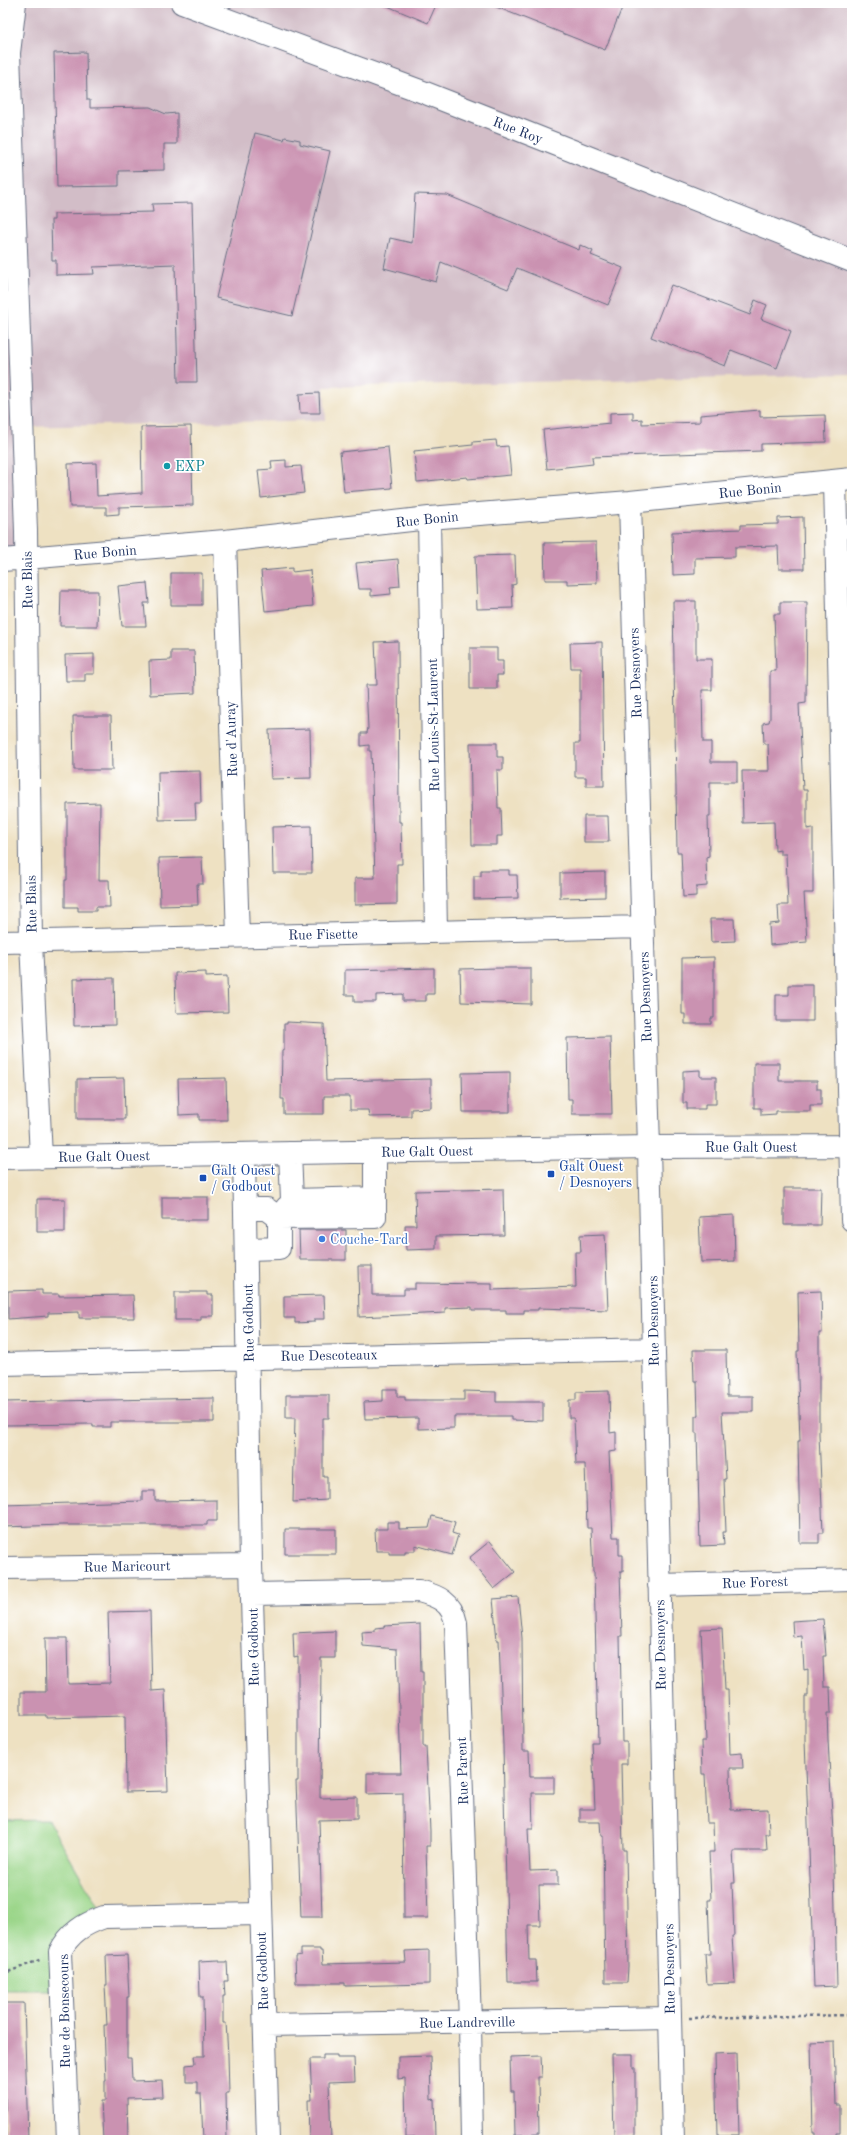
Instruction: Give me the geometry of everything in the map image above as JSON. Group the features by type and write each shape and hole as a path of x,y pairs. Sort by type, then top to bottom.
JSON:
{"street":[{"name":"Rue Blais","path":"16,3 9,53 27,559 31,942 41,1158"},
{"name":"Rue Roy","path":"182,3 423,92 852,260"},
{"name":"Rue Bonin","path":"3,560 225,541 429,518 630,502 844,480"},
{"path":"844,480 852,1220"},
{"name":"Rue Desnoyers","path":"630,502 649,1147 674,2140"},
{"name":"Rue Louis-St-Laurent","path":"429,518 436,932"},
{"name":"Rue d'Auray","path":"225,541 238,936"},
{"name":"Rue Fisette","path":"3,942 643,927"},
{"name":"Rue Galt Ouest","path":"3,1158 649,1147 851,1146"},
{"path":"245,1209 267,1209 279,1218 375,1217 375,1152"},
{"path":"246,1248 279,1248 279,1218 292,1200 290,1153"},
{"name":"Rue Godbout","path":"244,1154 249,1357 251,1565 260,1914 268,2140"},
{"path":"292,1200 375,1198"},
{"name":"Rue Descoteaux","path":"3,1364 249,1357 654,1349"},
{"name":"Rue Maricourt","path":"3,1568 251,1565"},
{"name":"Rue Forest","path":"659,1585 852,1580"},
{"name":"Rue Parent","path":"252,1594 419,1591 435,1596 449,1605 454,1612 456,1622 470,2022 472,2140"},
{"name":"Rue de Bonsecours","path":"68,2140 60,1952 65,1942 73,1933 87,1923 104,1917 260,1914"},
{"name":"Rue Landreville","path":"264,2025 670,2018"}],"path":[{"path":"3,1974 60,1952"},
{"path":"670,2018 852,2015"}],"shaded area":[{"path":"3,3 852,3 852,374 324,387 326,420 21,427 27,559 3,560"}],"green space":[{"path":"48,1820 104,1917 73,1933 62,1990 3,1990 3,1821"}],"building":[{"path":"380,3 437,3 428,23"},
{"path":"486,3 624,3 605,50"},
{"path":"86,52 87,100 90,100 90,108 150,107 166,114 177,113 177,144 164,144 164,170 119,171 119,186 57,187 54,53"},
{"path":"255,133 284,140 285,137 300,140 300,144 330,151 292,316 216,298"},
{"path":"415,194 447,195 579,250 580,245 593,251 591,255 623,268 608,305 517,268 508,289 441,262 436,282 384,268 390,238 412,243"},
{"path":"192,203 197,382 178,382 175,264 93,267 94,274 56,275 56,260 52,260 51,220 54,220 54,214 153,212 152,204"},
{"path":"671,285 750,315 755,300 767,305 761,319 791,331 777,368 731,350 725,366 651,337"},
{"path":"319,393 320,413 300,413 299,394"},
{"path":"760,410 760,417 825,415 826,442 761,444 761,451 592,457 593,464 547,469 543,430 610,423 610,413 633,412 633,420 642,419 642,424 700,422 700,415"},
{"name":"EXP","path":"191,426 193,505 119,507 119,514 106,515 106,507 70,507 68,464 96,463 97,496 142,493 141,427"},
{"path":"496,440 497,447 508,446 511,475 468,479 467,477 417,482 414,451 473,445 473,442"},
{"path":"388,447 392,488 344,492 340,452"},
{"path":"286,460 286,467 301,466 304,493 261,498 258,470 272,469 271,461"},
{"path":"803,517 804,569 779,569 778,546 735,547 735,557 695,558 695,574 673,575 672,532 741,529 741,525 778,524 778,518"},
{"path":"596,542 597,583 567,584 567,580 545,580 544,543"},
{"path":"515,555 516,584 512,585 513,608 477,609 475,556"},
{"path":"398,559 400,586 390,587 391,594 371,596 371,589 359,589 356,563"},
{"path":"292,568 292,572 310,570 313,606 265,611 261,571"},
{"path":"171,573 202,573 202,605 171,605"},
{"path":"147,583 149,603 144,603 146,626 122,626 118,586"},
{"path":"61,591 98,591 97,626 60,626"},
{"path":"673,601 696,601 696,659 712,659 712,690 702,690 703,742 711,742 711,762 737,762 737,782 710,782 710,816 708,816 709,856 706,857 707,886 696,887 696,896 683,897 681,852 677,852"},
{"path":"780,602 807,602 806,703 799,704 803,790 807,790 807,829 813,828 813,893 804,893 807,942 770,945 769,924 779,923 778,905 788,905 786,854 780,854 780,850 775,851 774,822 743,823 742,771 769,771 768,744 764,744 763,723 769,722 770,718 770,671 776,671 774,614 780,614"},
{"path":"398,641 399,822 401,822 402,864 397,864 397,904 355,905 355,878 375,878 371,751 369,751 369,745 361,746 361,733 367,733 368,728 366,685 377,685 375,642"},
{"path":"602,642 604,786 586,786 586,777 575,777 575,743 580,743 580,668 571,668 570,643"},
{"path":"470,648 497,648 497,661 503,661 503,675 497,675 497,689 470,689"},
{"path":"171,651 194,651 195,693 150,695 149,661 171,660"},
{"path":"94,654 94,674 85,674 85,681 66,681 65,655"},
{"path":"73,716 111,716 112,770 74,770"},
{"path":"310,729 311,778 271,779 269,730"},
{"path":"470,743 497,743 497,757 503,757 503,770 497,770 498,808 501,808 502,836 497,836 497,845 472,845"},
{"path":"200,771 201,803 195,803 196,819 159,820 158,772"},
{"path":"100,803 99,880 109,880 110,907 96,907 96,911 78,911 78,907 65,907 65,880 67,880 67,804"},
{"path":"584,816 608,816 609,842 584,842"},
{"path":"311,826 312,873 273,873 272,827"},
{"path":"202,857 203,884 197,884 198,905 160,906 159,858"},
{"path":"481,870 509,870 509,875 517,875 518,898 474,899 474,876 481,876"},
{"path":"605,872 605,897 560,898 560,873"},
{"path":"710,919 734,919 735,941 711,942"},
{"path":"714,957 714,1018 711,1018 711,1024 685,1024 685,1014 682,1014 682,958"},
{"path":"434,968 434,994 426,994 426,1001 403,1001 403,994 376,995 376,1002 354,1002 354,995 345,995 345,970"},
{"path":"531,968 531,1004 461,1002 460,969"},
{"path":"206,972 206,977 227,976 228,1012 176,1013 175,973"},
{"path":"114,978 115,1025 74,1026 73,979"},
{"path":"789,985 813,985 813,1021 776,1021 776,995 789,995"},
{"path":"287,1022 324,1024 326,1081 431,1079 431,1108 411,1109 411,1116 369,1117 368,1110 350,1110 350,1096 324,1096 324,1114 284,1114 284,1099 281,1099 282,1051 284,1050 284,1024 287,1024"},
{"path":"610,1037 612,1114 572,1114 572,1099 568,1099 567,1038"},
{"path":"754,1063 779,1063 779,1081 817,1081 817,1089 821,1089 821,1105 810,1105 810,1111 776,1111 776,1114 761,1115 761,1108 754,1108"},
{"path":"700,1070 700,1077 716,1077 716,1104 705,1104 705,1109 687,1109 687,1103 683,1103 683,1071"},
{"path":"510,1072 510,1112 463,1112 462,1073"},
{"path":"124,1078 125,1119 77,1119 77,1079"},
{"path":"226,1078 227,1120 199,1120 199,1114 179,1115 178,1079"},
{"path":"784,1188 821,1188 820,1225 784,1225"},
{"path":"503,1189 504,1235 436,1236 436,1249 406,1250 405,1225 416,1225 415,1191"},
{"path":"162,1197 208,1197 208,1220 162,1220"},
{"path":"37,1199 65,1199 65,1232 37,1232"},
{"path":"734,1215 735,1261 701,1262 699,1217"},
{"path":"299,1230 346,1230 346,1260 300,1260"},
{"path":"605,1234 608,1310 538,1308 538,1310 524,1310 524,1313 506,1313 506,1310 472,1310 472,1307 445,1308 445,1313 359,1317 358,1266 372,1266 372,1295 404,1295 404,1289 415,1289 415,1283 492,1284 492,1290 576,1287 575,1252 581,1252 580,1235"},
{"path":"42,1290 42,1294 59,1294 59,1296 133,1295 134,1318 79,1318 79,1312 48,1313 48,1316 8,1319 8,1291"},
{"path":"821,1291 822,1333 819,1333 819,1434 823,1533 819,1533 819,1543 800,1543 798,1441 800,1441 797,1351 799,1351 798,1292"},
{"path":"175,1292 207,1292 207,1295 213,1295 213,1316 201,1316 201,1320 175,1320"},
{"path":"324,1295 325,1319 314,1319 314,1322 295,1323 295,1318 284,1318 284,1296"},
{"path":"693,1350 726,1350 727,1396 753,1396 753,1412 722,1412 726,1479 724,1479 726,1532 723,1532 724,1545 700,1546 697,1433 695,1433 695,1416 698,1416 697,1381 694,1381"},
{"path":"383,1389 397,1389 397,1397 405,1397 405,1400 464,1400 464,1391 496,1392 496,1402 543,1402 543,1421 511,1420 511,1416 454,1416 454,1428 418,1429 418,1418 365,1419 364,1402 383,1401"},
{"path":"609,1391 610,1433 616,1432 616,1451 609,1452 613,1537 619,1537 619,1555 623,1555 623,1571 620,1571 622,1636 620,1636 622,1742 627,1742 627,1764 621,1764 623,1850 626,1850 627,1983 605,1983 603,1836 601,1836 600,1822 580,1822 580,1809 595,1809 592,1742 598,1742 594,1572 591,1528 587,1528 585,1464 576,1464 574,1418 569,1418 569,1400 576,1400 576,1392"},
{"path":"286,1395 329,1395 329,1418 323,1418 323,1476 327,1476 327,1500 293,1502 295,1418 286,1418"},
{"path":"214,1398 214,1422 110,1422 110,1427 93,1427 93,1424 3,1425 3,1402"},
{"path":"142,1491 155,1491 155,1501 217,1500 217,1521 207,1521 207,1525 62,1525 3,1527 3,1505 142,1501"},
{"path":"432,1516 455,1522 452,1533 458,1535 452,1555 415,1545 415,1551 405,1551 405,1554 389,1554 389,1551 376,1551 375,1529 387,1529 387,1522 399,1522 399,1529 429,1528"},
{"path":"285,1529 336,1529 336,1554 285,1554"},
{"path":"490,1541 515,1572 494,1589 469,1558"},
{"path":"518,1597 522,1638 523,1751 529,1751 530,1777 554,1777 554,1793 532,1793 533,1829 528,1829 530,1871 558,1870 558,1885 539,1885 540,1925 528,1925 529,1960 536,1960 537,1982 508,1982 503,1745 499,1640 497,1640 493,1599"},
{"path":"150,1611 152,1691 165,1690 168,1791 126,1792 125,1716 46,1718 46,1715 21,1715 21,1692 46,1692 45,1638 67,1638 68,1684 110,1683 108,1612"},
{"path":"823,1619 826,1656 823,1656 824,1687 830,1687 831,1713 827,1713 833,1832 837,1986 814,1987 805,1740 805,1696 808,1696 808,1669 804,1670 802,1636 793,1637 792,1621"},
{"path":"420,1624 421,1672 423,1672 423,1746 426,1746 430,1831 430,1846 426,1846 428,1918 404,1918 403,1793 367,1794 367,1773 401,1773 397,1649 363,1646 362,1632 375,1631 375,1628 385,1627 384,1626"},
{"path":"722,1628 725,1690 728,1690 730,1754 742,1753 743,1768 730,1768 731,1810 768,1809 769,1834 766,1834 767,1851 733,1851 735,1883 732,1883 734,1936 732,1936 735,1983 707,1984 705,1954 710,1954 708,1900 711,1900 709,1852 714,1852 713,1823 707,1823 705,1774 702,1774 701,1741 706,1741 701,1629"},
{"path":"335,1631 335,1658 321,1658 320,1798 357,1797 357,1819 319,1820 322,1917 301,1917 296,1781 298,1781 298,1656 294,1657 293,1633"},
{"path":"301,1949 320,1949 320,1951 322,1951 323,1964 406,1962 405,1951 429,1950 429,1984 345,1986 345,1983 296,1983 295,1956 301,1955"},
{"path":"127,1955 129,1997 127,1997 127,2058 131,2058 132,2081 162,2080 163,2097 127,2098 128,2140 103,2140 101,2101 105,2101 106,2081 104,2025 107,2025 105,1985 107,1985 106,1956"},
{"path":"219,1960 219,1962 227,1962 228,1981 224,1981 225,1996 223,1996 223,2023 226,2023 228,2055 229,2093 226,2093 227,2140 203,2140 201,2094 197,2094 197,2082 186,2082 186,2065 195,2064 194,2056 204,2056 203,1997 200,1997 199,1961"},
{"path":"3,2003 24,2003 28,2140 6,2140"},
{"path":"834,2042 836,2105 840,2105 840,2133 836,2133 836,2140 815,2140 815,2133 813,2133 811,2043"},
{"path":"737,2053 739,2135 717,2135 715,2054"},
{"path":"612,2054 633,2054 633,2068 635,2068 635,2136 614,2136"},
{"path":"323,2055 337,2055 337,2058 354,2058 355,2081 329,2082 331,2140 309,2140 308,2100 312,2100 310,2059 323,2059"},
{"path":"430,2056 431,2100 434,2099 435,2137 406,2138 405,2078 398,2079 398,2057"},
{"path":"541,2056 542,2077 538,2077 539,2134 515,2135 514,2091 511,2091 510,2057"}],"place":[{"name":"EXP","path":"167,466"},
{"name":"Galt Ouest / Desnoyers","path":"551,1174"},
{"name":"Galt Ouest / Godbout","path":"203,1178"},
{"name":"Couche-Tard","path":"322,1239"}]}
